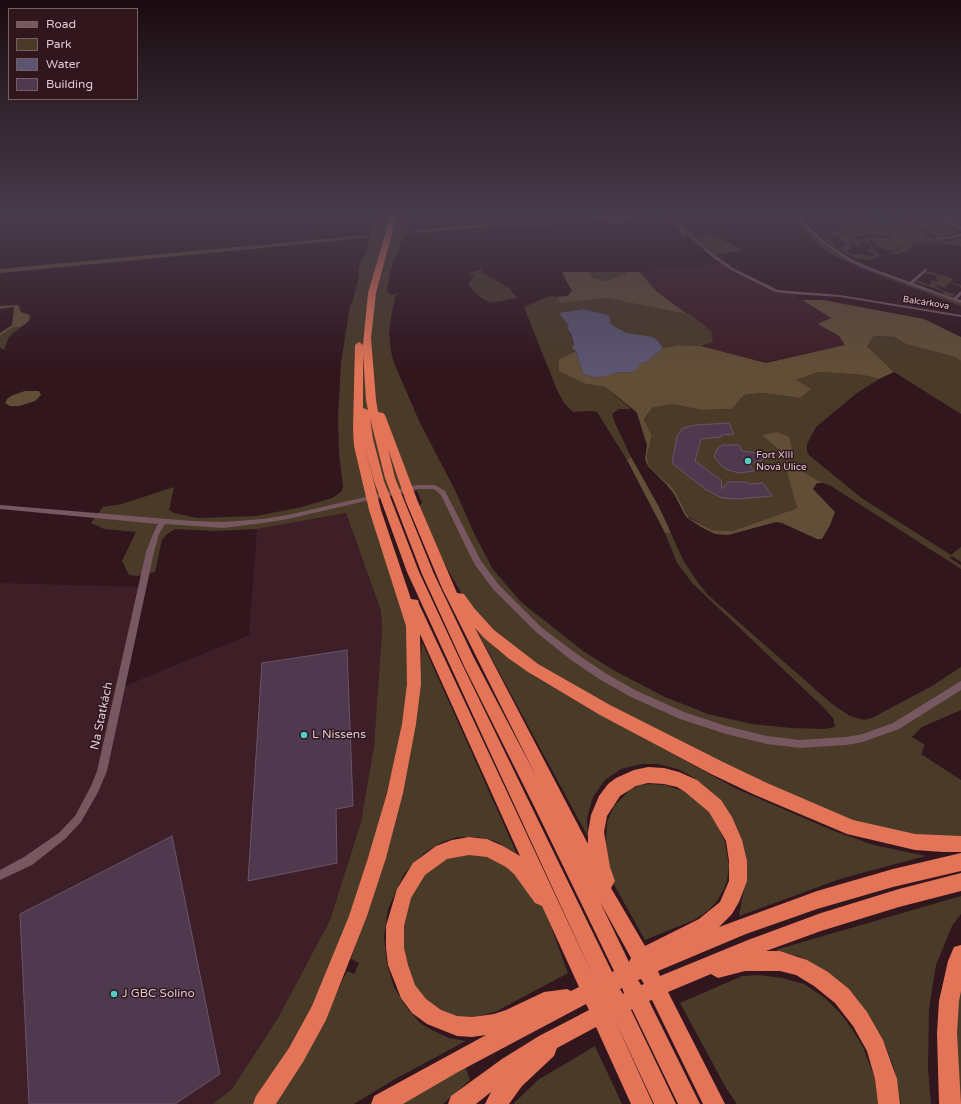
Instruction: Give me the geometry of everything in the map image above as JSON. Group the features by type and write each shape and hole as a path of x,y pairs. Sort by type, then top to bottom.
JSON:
{"highway":[{"path":"362,309 372,267"},
{"path":"378,267 369,310 367,338 369,384 385,480"},
{"path":"360,324 358,440 367,484 393,506 430,547 463,604 489,634 519,658 580,696 670,744 806,809 853,828 915,842 961,844"},
{"path":"359,378 368,439 385,480 413,572 446,644 595,919 689,1104"},
{"path":"264,1104 296,1055 319,1013 358,916 377,858 395,792 409,724 415,673 413,626 394,562 393,506 402,476 369,384"},
{"path":"430,547 470,633 595,919 635,1064 642,1104"},
{"path":"394,562 595,919"},
{"path":"595,919 602,872 598,852 597,823 605,802 614,790 634,778 644,776 668,777 691,786 715,806 723,817 732,835 738,861 738,881 735,892 726,908 711,923 652,952 630,973"},
{"path":"575,999 544,1002 509,1019 494,1024 472,1027 452,1025 429,1014 416,1002 408,991 401,975 395,948 396,915 403,895 413,877 425,863 435,856 452,849 464,846 487,848 512,861 529,879 632,940 714,1104"},
{"path":"382,1104 451,1064 575,999 630,973 726,933 817,900 893,878 961,862"},
{"path":"459,1104 509,1066 564,1034 672,980 748,949 821,922 899,898 961,882"},
{"path":"950,1104 947,1033 949,1001 961,954"},
{"path":"672,980 745,961 780,961 790,963 811,972 826,982 842,996 860,1019 882,1063 886,1079 889,1104"},
{"path":"496,1104 515,1079 564,1034"},
{"path":"685,1044 721,1104"},
{"path":"635,1064 665,1104"}],"street":[{"name":"Balcárkova","path":"728,267 777,291 840,296 961,316"},
{"path":"864,267 961,302"},
{"path":"912,283 926,270"},
{"path":"954,299 961,292"},
{"path":"0,507 214,525 263,521 288,517 417,487 435,488 443,493 467,543 491,581 539,630 574,657 634,694 683,716 726,730 761,739 800,744 820,744 862,738 896,726 961,685"},
{"name":"Na Statkách","path":"0,875 28,861 48,848 62,836 78,819 95,789 102,771 150,552 163,521"}],"shaded area":[{"path":"27,267 68,267 0,273 0,269"},
{"path":"671,267 688,269 701,267 726,267 778,293 793,295 831,318 819,324 839,336 846,345 766,363 701,346 713,342 687,314 656,291 640,272"},
{"path":"590,272 593,278 606,281 626,274 625,272 640,272 656,291 687,314 607,298 560,303 558,297 567,296 572,291 562,273"},
{"path":"802,300 823,300 924,319 961,337 961,361 955,357 906,344 895,337 874,336 867,346 894,372 879,379 863,375 819,372 796,380 811,389 800,398 763,393 744,395 732,409 701,410 672,404 652,408 644,420 652,436 647,456 649,466 674,489 689,518 712,530 733,531 797,508 784,461 823,483 817,483 813,489 835,512 822,539 817,539 782,523 776,522 728,535 715,534 701,527 686,517 674,494 648,466 645,459 647,445 637,413 605,387 586,384 559,371 559,359 576,351 583,374 597,378 612,373 631,372 637,364 647,362 663,348 677,345 701,346 766,363 845,345 839,336 818,324 831,318"},
{"path":"18,305 21,312 30,315 29,321 21,327 12,328 0,336 0,333 12,325 14,307 0,309 0,306"},
{"path":"25,391 39,391 41,395 35,401 19,406 10,406 5,403 7,399 13,395"},
{"path":"777,432 789,437 793,453 789,458 762,435"},
{"path":"631,457 659,507 671,533 665,533 627,460"},
{"path":"346,513 381,611 382,630 374,746 361,822 330,920 278,1018 232,1089 213,1104 0,1104 0,583 143,587 120,688 249,635 257,529"}],"green space":[{"path":"360,267 392,267 387,291 392,295 399,292 395,296 389,334 394,363 420,423 455,490 473,531 492,568 521,602 583,651 615,671 665,697 708,714 752,724 791,728 825,729 835,727 833,718 823,707 693,584 677,563 665,533 671,533 683,560 708,595 832,704 850,716 864,720 872,718 932,686 961,667 961,710 922,727 912,737 925,745 921,754 961,780 961,839 928,838 859,823 771,788 569,685 506,645 468,605 435,547 419,506 422,503 417,491 367,501 404,602 410,665 401,735 390,780 371,851 350,914 310,1015 278,1070 253,1104 213,1104 232,1089 278,1018 330,920 361,822 374,746 382,630 381,611 346,513 257,529 214,531 175,529 166,535 162,540 155,572 137,576 129,575 122,561 136,532 104,529 91,523 103,507 122,504 174,487 169,510 174,513 197,518 256,516 302,507 332,498 341,492 343,487 339,454 338,418 341,363 350,306 353,300 359,275"},
{"path":"858,267 862,267 862,268 908,284 910,283 961,303 961,306"},
{"path":"482,269 481,272 509,288 517,298 490,303 480,297 468,285 474,276 469,273"},
{"path":"929,271 961,281 953,279 950,282 961,285 961,288 959,287 960,286 949,283 945,288 937,285 936,287 941,290 955,294 952,297 942,294 944,292 916,282 917,280 929,285 932,283 930,282 932,280 938,280 935,278 937,276 925,273"},
{"path":"590,272 625,272 626,274 606,281 593,278"},
{"path":"550,296 558,297 560,303 607,298 690,314 711,331 713,342 701,346 677,345 663,348 659,342 627,333 612,325 605,314 583,309 565,312 564,318 569,326 576,351 559,359 586,384 605,387 631,409 619,409 612,414 631,457 627,460 597,412 573,412 564,403 557,390 524,307"},
{"path":"21,327 9,337 4,350 0,348 0,336 12,328"},
{"path":"874,336 895,337 906,344 955,357 961,361 961,414 894,372 867,346"},
{"path":"819,372 863,375 879,379 857,393 816,427 807,444 807,452 863,499 951,555 961,547 961,562 952,556 950,558 961,565 961,569 831,486 785,462 797,508 734,531 712,530 689,517 674,489 649,466 647,456 652,436 644,421 652,408 672,404 701,410 732,409 744,395 763,393 800,398 796,380"},
{"path":"477,631 499,651 538,678 594,711 737,789 834,831 874,845 926,856 843,878 739,916 745,883 711,792 693,777 678,769 658,764 641,764 621,769 605,780 593,797 587,818 588,837"},
{"path":"422,642 517,854 495,841 478,837 458,837 442,842 424,853 404,874 388,909 384,937 387,964 394,987 407,1008 421,1024 449,1038 466,1041 395,1079 354,1104 276,1104 299,1068 321,1027 347,971 354,974 359,963 351,959 374,889 420,679"},
{"path":"640,785 666,785 683,791 707,809 715,820 725,842 729,866 727,881 723,891 709,910 694,920 645,940 612,881 608,863 606,841 607,822 614,806 630,790"},
{"path":"478,852 519,871 544,908 568,973 495,1012 469,1018 445,1017 411,989 398,932 418,878 448,856"},
{"path":"961,896 961,914 952,926 936,965 929,1009 928,1068 931,1104 901,1104 894,1068 886,1047 873,1024 817,967 801,957 775,950"},
{"path":"961,973 961,1104 956,1104 952,1043"},
{"path":"759,975 782,978 804,984 825,998 840,1013 863,1047 875,1079 878,1104 737,1104 726,1088 680,1003 742,976"},
{"path":"595,1046 622,1104 513,1104 538,1080"},
{"path":"465,1066 470,1080 443,1104 399,1104"}],"water":[{"path":"583,309 605,314 610,317 610,322 612,325 627,333 653,337 663,348 647,362 638,364 639,368 631,372 613,373 597,378 583,374 576,351 572,348 574,344 567,328 569,326 559,313"}],"building":[{"name":"Fort XIII Nová Ulice","path":"729,423 734,434 701,439 695,461 721,480 722,489 728,482 747,482 750,484 763,483 772,496 737,499 722,498 705,489 672,463 677,436 683,428 696,425"},
{"path":"723,445 739,445 742,451 758,453 763,456 763,460 749,464 754,471 739,473 728,470 714,457 717,449"},
{"name":"L Nissens","path":"347,650 353,806 336,809 337,863 248,881 262,663"},
{"name":"J GBC Solino","path":"172,836 220,1074 175,1104 29,1104 20,914"}],"place":[{"name":"Fort XIII Nová Ulice","path":"748,461"},
{"name":"L Nissens","path":"304,735"},
{"name":"J GBC Solino","path":"114,994"}]}
